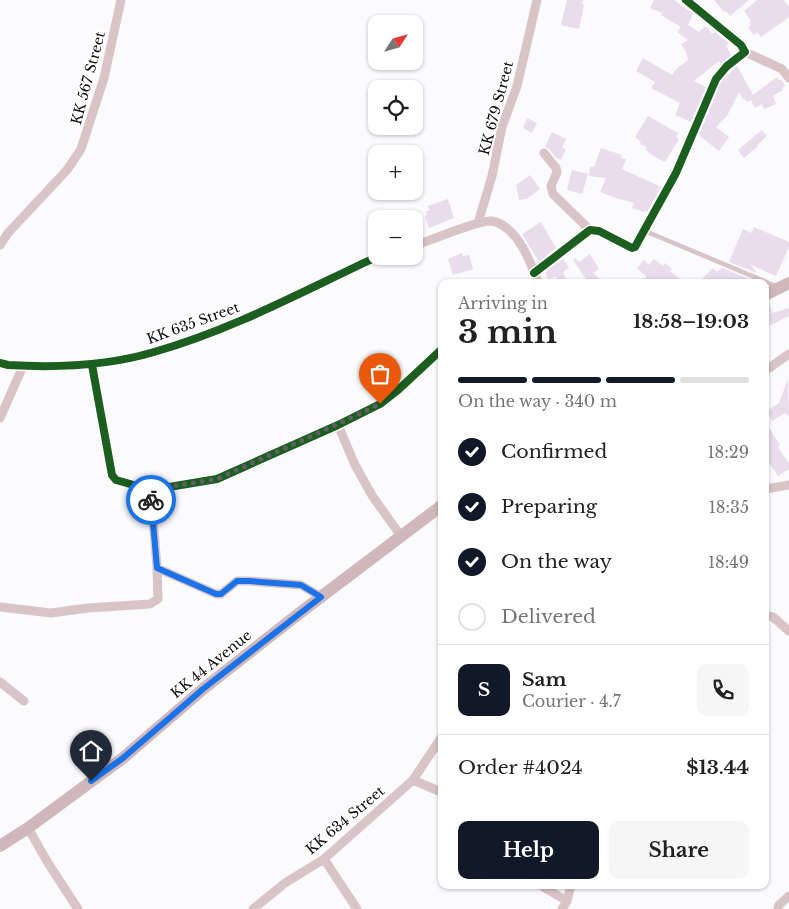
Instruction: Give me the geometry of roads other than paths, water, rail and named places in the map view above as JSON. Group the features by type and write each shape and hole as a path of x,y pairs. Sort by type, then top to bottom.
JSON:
{"main road":[{"path":"769,293 784,285"},
{"name":"KK 44 Avenue","path":"0,846 28,828 123,758 203,689 438,508"}],"street":[{"name":"KK 567 Street","path":"0,245 8,233 74,160 81,149 104,78 121,0"},
{"name":"KK 679 Street","path":"478,223 492,176 502,126 517,86 536,0"},
{"path":"686,0 741,45 745,52 782,69 789,78"},
{"path":"544,153 557,172 551,186 553,194 590,230 598,231 632,248 635,247 676,173 716,79 727,66 745,52"},
{"path":"423,243 478,223 489,221 503,225 519,241 537,279"},
{"path":"534,273 590,230"},
{"name":"KK 635 Street","path":"0,363 22,366 61,367 92,365 154,352 224,328 368,262"},
{"path":"92,365 112,475 116,480 150,490 217,479 380,404 438,353"},
{"path":"769,368 789,354"},
{"path":"0,418 22,366"},
{"path":"338,424 355,465 373,497 401,536"},
{"path":"769,488 789,485"},
{"path":"0,606 51,613 88,608 150,604 158,599 150,490"},
{"path":"157,568 216,594 221,594 237,581 249,581 301,585 321,597"},
{"path":"769,616 773,617 789,631"},
{"path":"0,682 24,701"},
{"name":"KK 634 Street","path":"254,909 285,883 324,859 413,780 438,742"},
{"path":"413,780 438,791"},
{"path":"28,828 78,909"},
{"path":"324,859 357,909"},
{"path":"545,889 565,905 570,889"},
{"path":"778,909 779,905 789,896"}],"lane":[{"path":"645,231 769,279"},
{"path":"769,279 784,285"}]}
